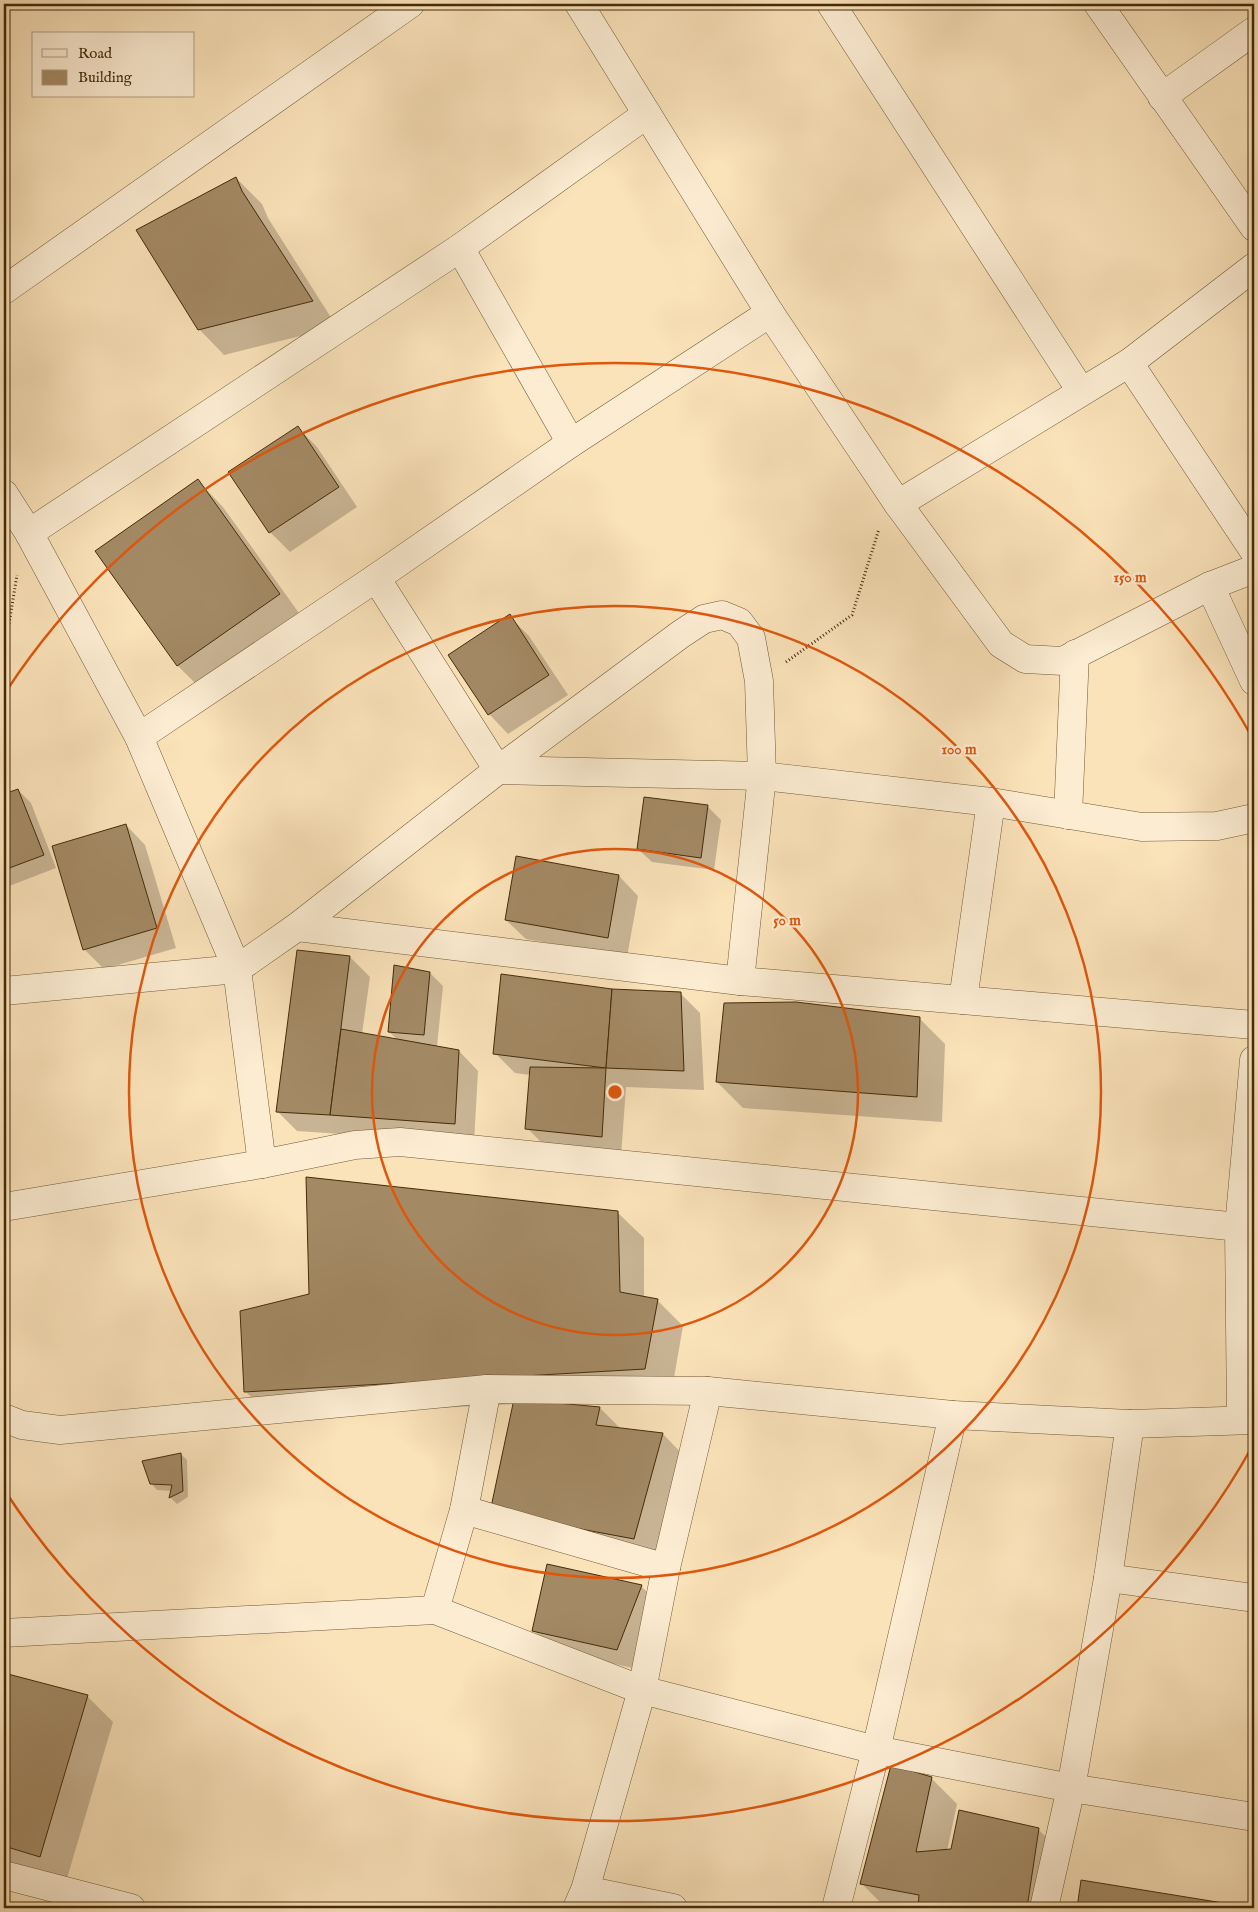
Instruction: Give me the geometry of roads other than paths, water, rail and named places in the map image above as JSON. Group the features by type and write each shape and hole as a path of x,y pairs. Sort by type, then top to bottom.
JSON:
{"street":[{"path":"4,290 410,4"},
{"path":"579,4 770,314 894,498 1001,644 1025,659 1063,661 1210,586 1254,569"},
{"path":"831,4 1081,391"},
{"path":"1098,4 1254,227"},
{"path":"1162,97 1254,31"},
{"path":"29,533 460,248 647,114"},
{"path":"460,248 571,443"},
{"path":"894,498 1128,362 1254,267"},
{"path":"139,737 376,578 571,443 770,314"},
{"path":"1128,362 1254,552"},
{"path":"4,494 29,533 139,737 237,969 262,1164"},
{"path":"376,578 498,770"},
{"path":"1210,586 1254,681"},
{"path":"4,991 237,969 297,926 498,770 681,634 704,619 722,615 739,622 751,638 758,681 762,776 740,981"},
{"path":"1068,815 1075,654"},
{"path":"498,770 762,776 991,802 1142,827 1217,826 1254,818"},
{"path":"962,1000 991,802"},
{"path":"297,926 740,981 1254,1025"},
{"path":"4,1418 22,1425 60,1430 487,1389 708,1391 953,1415 1130,1424 1248,1420 1247,1227 1254,1060"},
{"path":"4,1207 262,1164 355,1145 400,1142 1247,1227"},
{"path":"435,1610 464,1510 487,1389"},
{"path":"673,1908 581,1899 642,1690 666,1568 708,1391"},
{"path":"836,1908 876,1750 953,1415"},
{"path":"1044,1908 1071,1788 1108,1578 1130,1424"},
{"path":"464,1510 666,1568"},
{"path":"1108,1578 1254,1598"},
{"path":"4,1633 435,1610 642,1690 876,1750 1071,1788 1254,1817"},
{"path":"5,1882 130,1908"}]}
